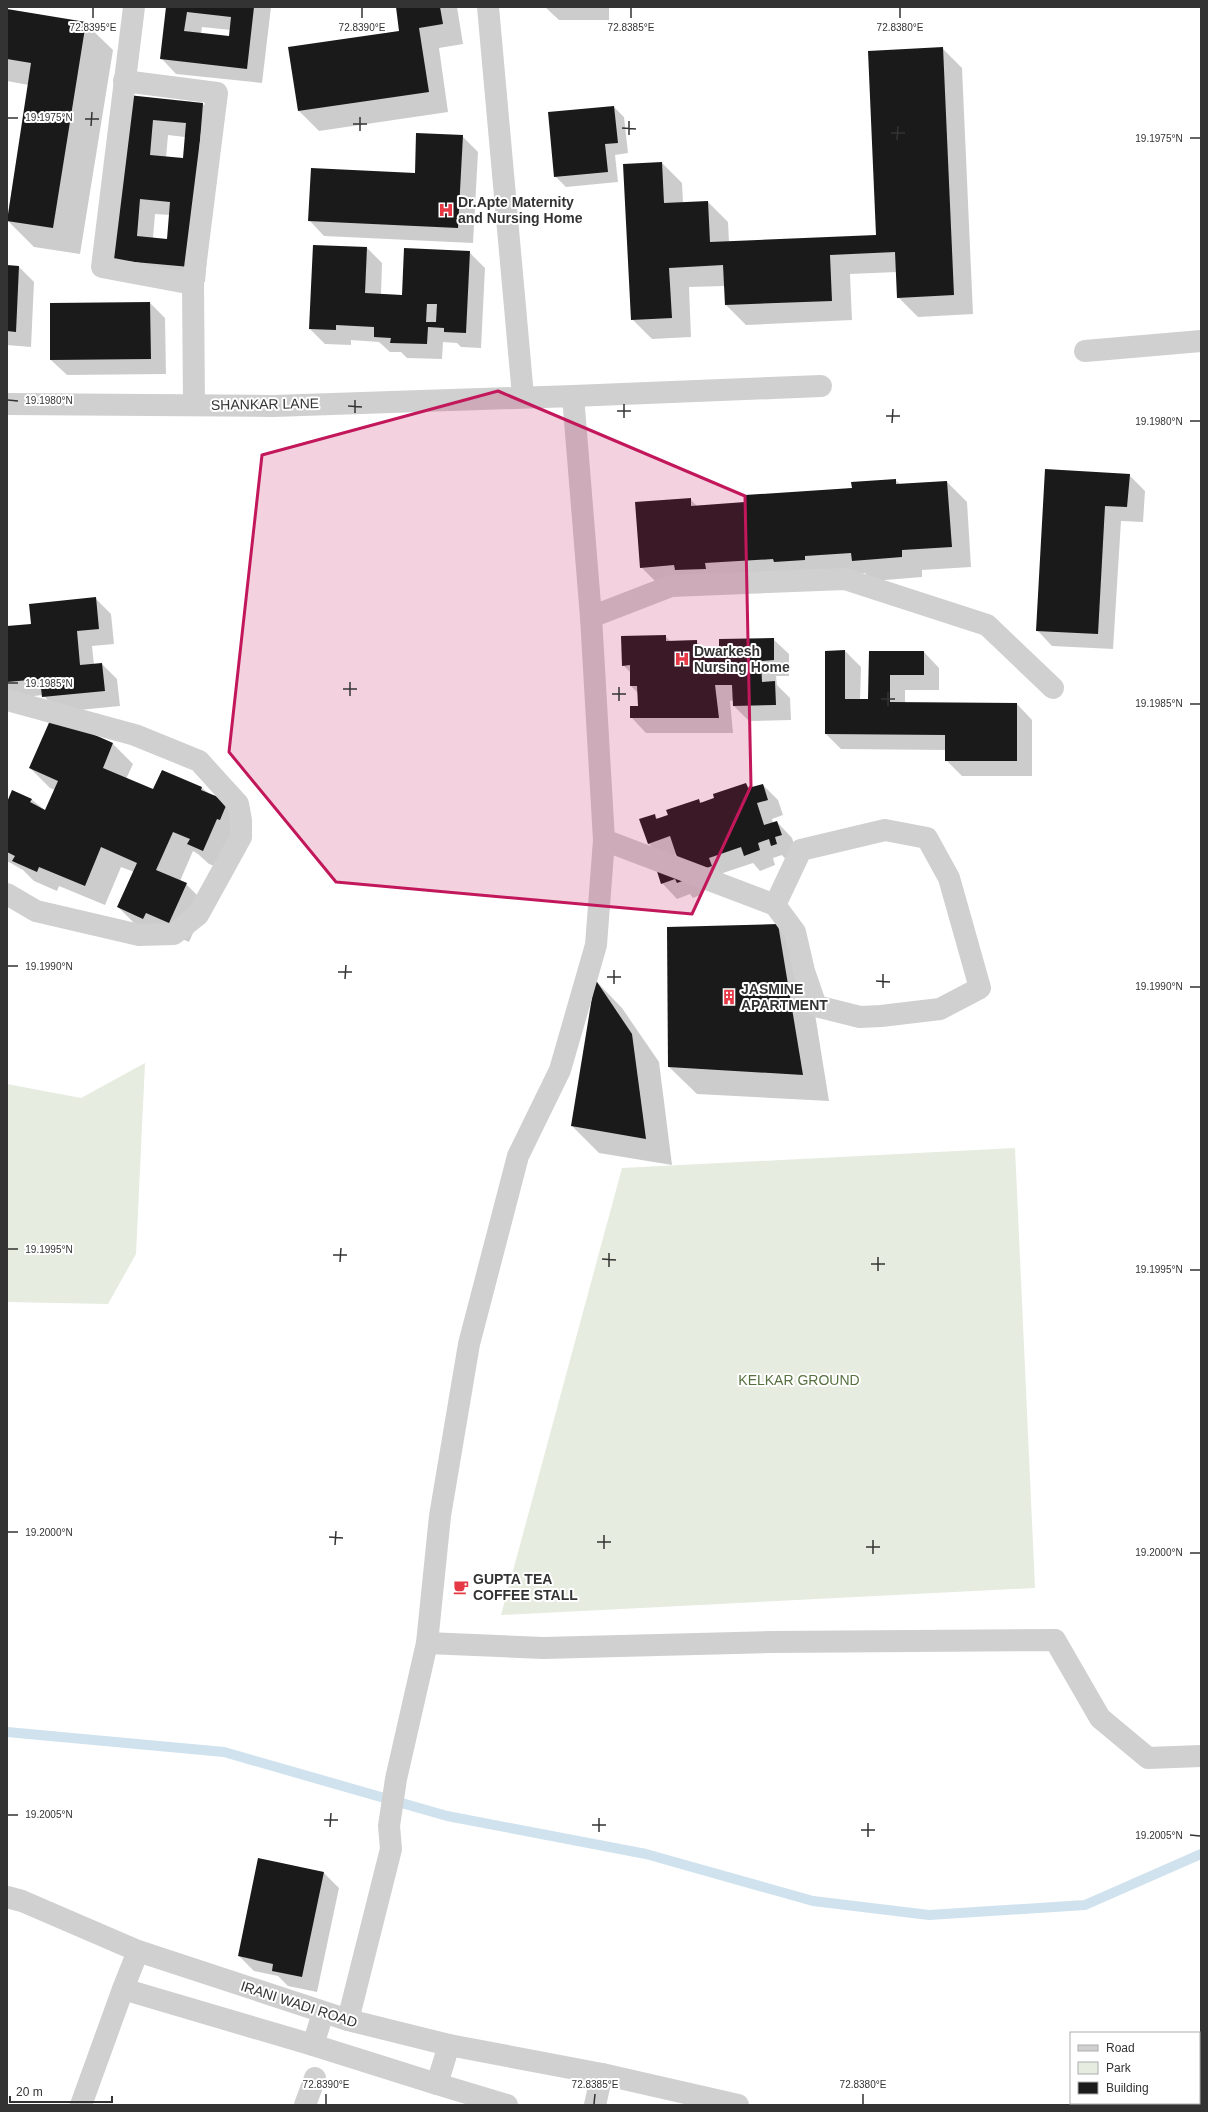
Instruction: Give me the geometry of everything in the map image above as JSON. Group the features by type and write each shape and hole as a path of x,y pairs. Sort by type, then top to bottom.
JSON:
{"street":[{"path":"134,7 102,267 193,284"},
{"path":"488,7 523,396"},
{"path":"124,81 217,94 193,284 194,405"},
{"path":"1085,351 1201,340"},
{"name":"SHANKAR LANE","path":"7,404 272,406 820,386"},
{"path":"348,2020 391,1849 389,1826 396,1778 427,1643 440,1516 469,1344 518,1156 560,1070 596,945 604,840 591,616 573,396"},
{"path":"591,616 671,586 845,579 987,625 1053,688"},
{"path":"7,700 135,735 199,761 238,804 241,831 241,837 198,915 174,934 139,935 36,911 7,894"},
{"path":"604,840 775,905 795,932 804,971 816,1006 860,1017 881,1016 940,1009 980,988 949,878 927,838 885,830 801,850 775,905"},
{"path":"427,1643 543,1648 770,1642 1055,1640 1100,1718 1148,1758 1201,1756"},
{"name":"IRANI WADI ROAD","path":"7,1897 22,1901 138,1951 348,2020 449,2045 602,2074 738,2105"},
{"path":"81,2105 138,1951"},
{"path":"123,1989 313,2045 507,2105"},
{"path":"313,2045 324,2013"},
{"path":"437,2084 449,2045"},
{"path":"595,2105 602,2074"},
{"path":"305,2105 315,2078"}],"highlighted area":[{"path":"498,391 745,496 751,786 692,914 336,882 229,752 262,455"}],"green space":[{"path":"145,1063 136,1254 108,1304 7,1302 7,1084 81,1098"},
{"name":"KELKAR GROUND","path":"1015,1148 1035,1588 501,1615 622,1168"}],"building":[{"path":"166,7 254,7 247,69 160,59","holes":["187,12 231,17 229,36 184,31"]},
{"path":"396,7 440,7 443,24 419,28 429,92 298,111 288,47 399,31"},
{"path":"7,9 86,22 53,228 7,221 31,63 7,59"},
{"path":"943,47 954,295 897,298 895,252 830,255 832,301 725,305 723,265 669,268 672,318 631,320 623,164 662,162 664,203 708,201 710,242 876,235 868,51"},
{"path":"128,95 203,103 190,267 112,260","holes":["153,120 186,123 183,158 150,155","140,199 170,202 167,239 137,236"]},
{"path":"614,106 618,143 605,144 608,172 554,177 548,112"},
{"path":"416,133 463,135 458,228 308,221 311,168 415,173"},
{"path":"313,245 367,247 365,293 402,295 404,248 470,251 466,333 444,332 444,328 428,327 427,344 390,343 391,338 374,337 374,327 336,325 336,330 309,329","holes":["427,304 437,304 436,322 426,322"]},
{"path":"7,265 19,266 16,332 7,331"},
{"path":"150,302 151,359 50,360 50,303"},
{"path":"1045,469 1130,474 1127,507 1105,506 1098,634 1036,631"},
{"path":"896,479 896,484 947,481 952,547 902,550 902,557 852,561 851,553 805,556 805,560 774,562 773,559 705,563 706,569 675,570 674,565 640,568 635,502 691,498 691,506 745,502 745,495 852,488 851,482"},
{"path":"96,597 99,629 77,631 80,665 102,663 105,691 42,697 40,679 7,682 7,626 31,624 29,604"},
{"path":"666,635 666,641 697,640 697,653 719,653 719,639 774,638 774,660 761,661 762,682 775,681 776,705 733,706 732,685 715,685 719,718 630,718 630,706 638,706 637,686 630,686 630,665 622,666 621,636"},
{"path":"845,650 845,699 868,699 869,651 924,651 924,675 890,675 890,702 1017,703 1017,761 945,761 945,735 825,734 825,651"},
{"path":"52,716 113,743 103,768 153,789 162,770 202,787 201,790 228,801 220,820 217,819 203,851 187,844 190,839 173,832 156,870 187,883 169,923 146,913 143,919 117,907 137,863 101,847 85,886 39,867 37,872 12,861 15,856 7,852 7,802 12,790 32,799 30,802 45,810 58,781 29,768"},
{"path":"746,783 748,788 763,784 768,800 757,803 764,825 777,821 782,835 775,837 777,844 771,846 769,839 758,843 760,850 744,856 741,847 709,858 712,866 698,871 688,879 677,883 675,879 661,884 655,865 677,857 670,836 648,844 639,819 655,814 656,819 668,815 666,810 699,799 700,803 714,798 713,794"},
{"name":"JASMINE APARTMENT","path":"778,924 803,1075 668,1067 667,927"},
{"path":"595,979 632,1034 646,1139 571,1126"},
{"path":"258,1858 324,1872 302,1977 272,1971 273,1964 238,1956"}],"waterway":[{"path":"7,1732 224,1752 447,1816 646,1854 813,1901 929,1915 1085,1905 1201,1854"}],"place":[{"name":"Dr.Apte Maternity and Nursing Home","path":"446,210"},
{"name":"Dwarkesh Nursing Home","path":"682,659"},
{"name":"JASMINE APARTMENT","path":"729,997"},
{"name":"GUPTA TEA COFFEE STALL","path":"461,1587"}]}
